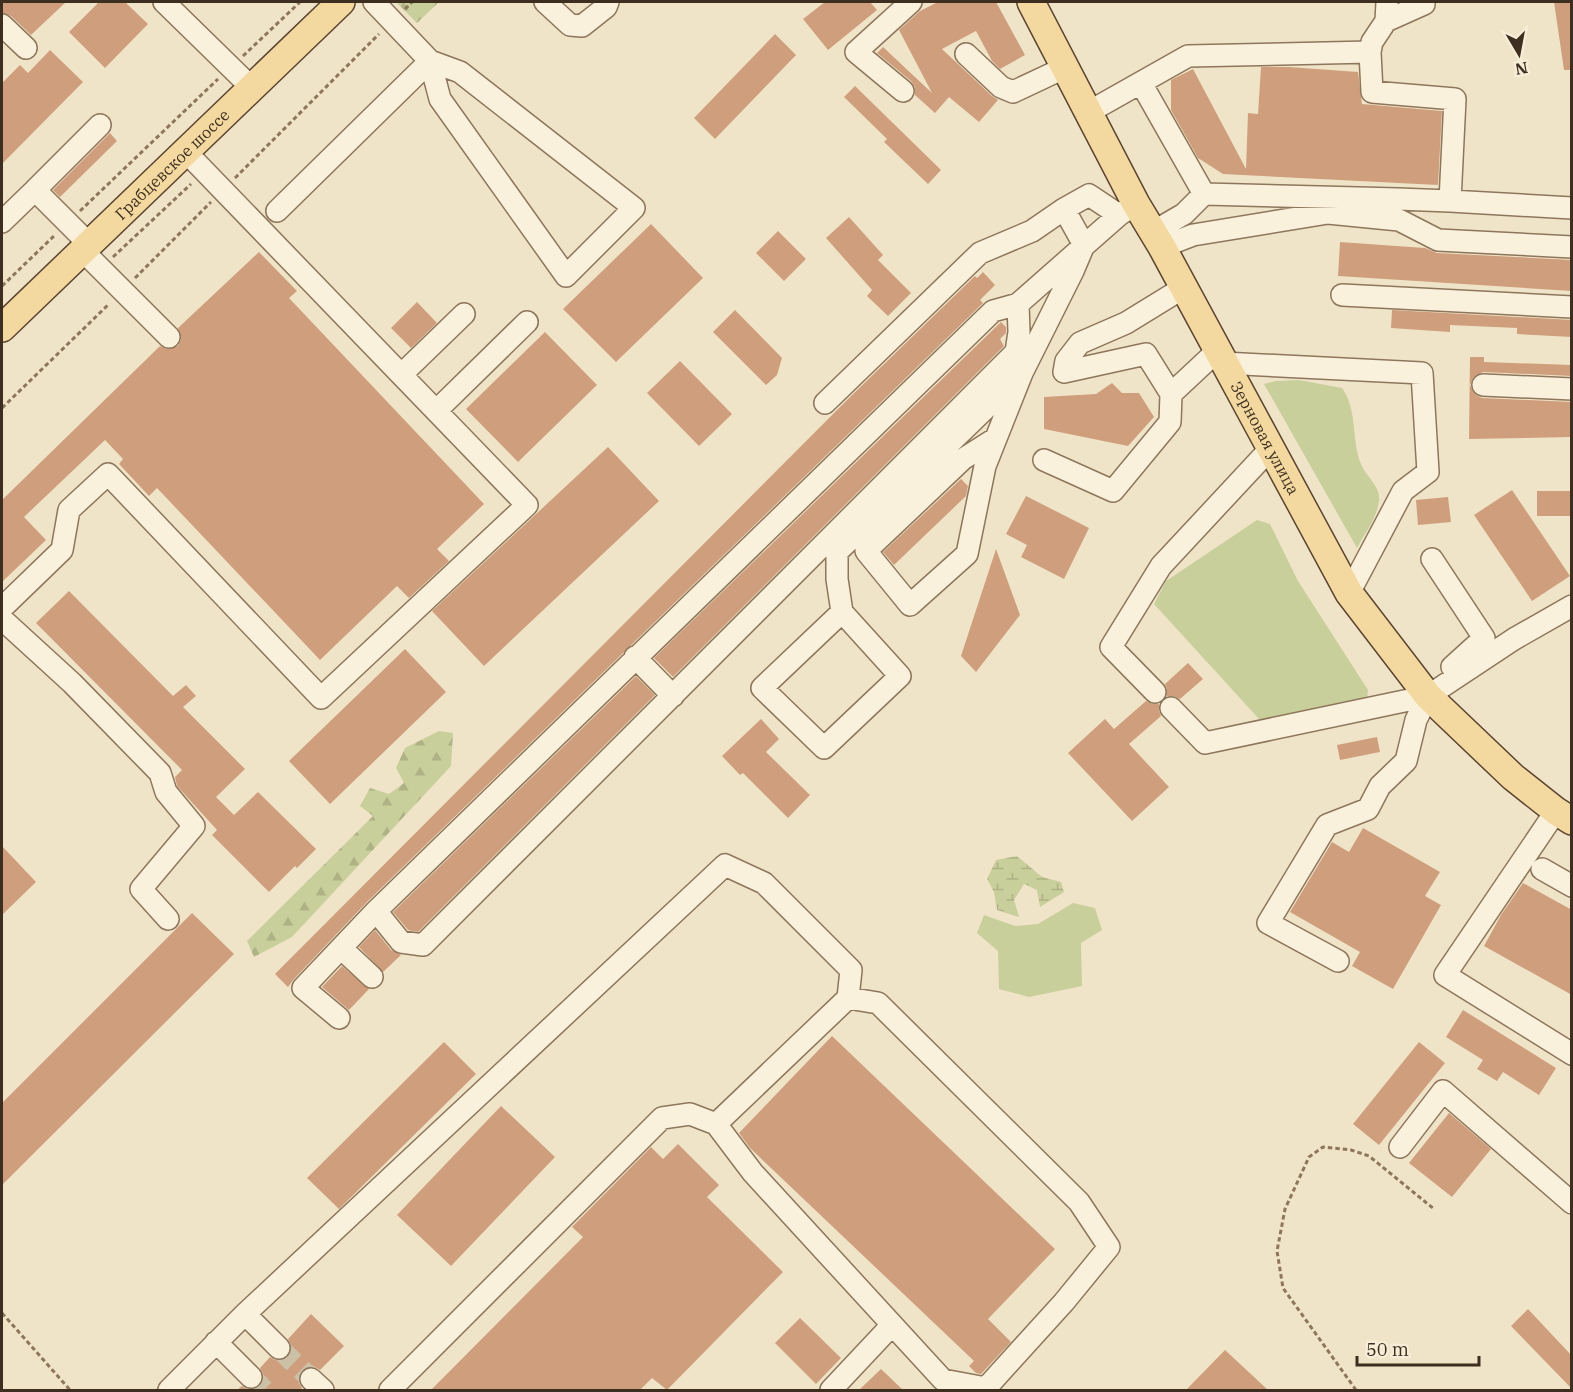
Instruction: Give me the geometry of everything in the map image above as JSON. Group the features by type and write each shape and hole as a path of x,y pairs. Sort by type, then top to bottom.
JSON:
{"main road":[{"name":"Грабцевское шоссе","path":"2,328 90,254 186,152 341,2"},
{"name":"Зерновая улица","path":"1030,2 1087,113 1128,210 1157,239 1349,592 1439,689 1513,777 1564,816"}],"lane":[{"path":"164,2 252,88"},
{"path":"374,2 430,61 460,72 634,208 566,276 440,99 430,61"},
{"path":"545,2 570,25 582,26 606,7 608,2"},
{"path":"903,91 856,52 911,2"},
{"path":"1429,2 1386,11 1370,52 1372,92 1455,99 1450,201"},
{"path":"2,25 26,48"},
{"path":"1087,113 1188,56 1370,52"},
{"path":"966,54 1001,87 1013,92 1064,68"},
{"path":"277,211 430,61"},
{"path":"1141,83 1204,194"},
{"path":"2,222 100,125"},
{"path":"2,609 62,550 69,510 108,474 321,698 527,505 186,152"},
{"path":"35,190 68,222 90,254 123,291 169,337"},
{"path":"1157,239 1204,194 1398,199 1572,208"},
{"path":"825,403 980,253 1032,231 1089,195 1128,210"},
{"path":"1157,239 1193,236 1398,199"},
{"path":"1064,209 1084,245"},
{"path":"339,1018 303,988 376,911 993,311 1018,304 1084,245 1128,210"},
{"path":"1328,213 1399,220 1438,240 1572,247"},
{"path":"996,438 963,459 866,551 910,605 967,554 985,466 1022,373 1084,245"},
{"path":"1044,460 1113,492 1170,422 1171,394 1146,354 1064,372 1065,361 1080,343 1126,323 1184,288"},
{"path":"1342,295 1572,307"},
{"path":"376,911 401,942 423,945 1016,352 1019,332 1018,304"},
{"path":"402,374 464,314"},
{"path":"437,410 527,322"},
{"path":"1171,394 1220,357 1422,373 1428,472 1403,491 1349,592"},
{"path":"842,612 762,688 824,748 900,676 842,612 837,579 837,552 1022,373"},
{"path":"1483,385 1572,389"},
{"path":"1155,692 1111,647 1161,566 1270,449"},
{"path":"1338,961 1268,923 1327,825 1368,809 1380,786 1406,761 1416,720 1451,668 1484,638 1432,559"},
{"path":"1171,708 1205,743 1439,689 1515,639 1572,606"},
{"path":"2,619 72,683 160,773 166,792 194,826 141,889 168,919"},
{"path":"635,657 673,696"},
{"path":"1564,816 1445,975 1572,1054"},
{"path":"169,1390 245,1314 725,865 764,883 851,970 848,998 716,1124"},
{"path":"1542,869 1572,886"},
{"path":"341,948 372,976"},
{"path":"390,1390 662,1118 690,1114 716,1124 753,1173 943,1380 986,1388 1064,1302 1109,1247 1079,1202 878,1003 848,998"},
{"path":"1400,1147 1443,1091 1572,1203"},
{"path":"245,1314 279,1347"},
{"path":"831,1390 892,1325"},
{"path":"216,1342 250,1377"}],"path":[{"path":"293,8 294,2"},
{"path":"2,286 300,2"},
{"path":"2,408 123,291 379,34"},
{"path":"90,254 204,171"},
{"path":"1356,1390 1283,1288 1277,1251 1285,1209 1309,1157 1323,1146 1351,1150 1369,1156 1434,1209"},
{"path":"2,1313 70,1390"}],"green space":[{"path":"396,2 439,2 417,23"},
{"path":"1299,380 1342,388 1347,397 1358,455 1363,469 1376,486 1379,496 1376,513 1357,548 1264,384"},
{"path":"1257,520 1270,524 1298,581 1368,690 1367,702 1287,720 1259,719 1154,604 1166,581"},
{"path":"439,731 453,733 451,766 292,937 254,957 247,941 373,816 360,806 370,788 389,794 404,783 396,768 405,748"},
{"path":"1017,856 1042,877 1061,882 1064,892 1040,907 1037,890 1024,884 1014,900 1019,917 997,910 994,892 987,879 996,860"},
{"path":"1073,903 1095,908 1102,930 1081,943 1082,986 1029,997 999,989 998,951 977,933 984,915 1015,926 1038,924"}],"building":[{"path":"2,2 66,2 31,35 11,16 2,13"},
{"path":"99,2 125,2 148,24 105,68 69,32"},
{"path":"825,2 870,2 877,10 828,50 803,19"},
{"path":"938,2 996,2 1025,55 1000,69 992,61 976,31 942,49 998,100 979,122 949,97 935,113 915,95 915,87 911,81 877,53 883,47 932,93 899,30 920,11"},
{"path":"1554,2 1572,2 1572,70 1564,70"},
{"path":"775,34 796,55 715,139 694,118"},
{"path":"50,50 83,82 2,164 2,83 20,65 28,73"},
{"path":"1261,67 1358,72 1362,104 1442,111 1438,185 1223,174 1198,158 1171,110 1171,80 1193,69 1246,169 1248,113 1258,114"},
{"path":"855,86 941,170 928,184 884,142 887,139 844,97"},
{"path":"110,133 117,141 60,197 53,190"},
{"path":"849,217 883,255 878,260 911,293 888,316 867,296 872,290 826,238"},
{"path":"651,224 703,278 616,362 563,309"},
{"path":"778,231 806,259 784,281 756,253"},
{"path":"1340,242 1425,248 1437,253 1572,260 1572,291 1338,276"},
{"path":"259,252 297,291 289,298 484,504 437,549 449,561 409,598 397,586 320,660 157,488 149,496 119,464 123,459 105,440 24,517 46,540 2,582 2,500 160,346 166,349 178,346 181,340 178,328"},
{"path":"983,272 995,285 980,300 983,303 367,902 288,987 275,974 851,396 975,276 977,278"},
{"path":"417,302 437,323 411,348 391,328"},
{"path":"735,310 782,358 777,375 766,385 713,332"},
{"path":"1392,310 1572,320 1572,337 1517,334 1517,328 1450,325 1450,332 1391,328"},
{"path":"1001,322 1006,327 1006,333 1000,339 1004,346 673,677 654,658"},
{"path":"545,332 597,385 518,462 466,409"},
{"path":"1470,357 1484,357 1484,362 1572,365 1572,376 1483,372 1473,378 1470,385 1476,395 1482,398 1572,402 1572,437 1469,439"},
{"path":"680,361 732,414 699,446 647,393"},
{"path":"1112,383 1122,393 1139,393 1154,417 1128,446 1044,429 1044,397 1096,394"},
{"path":"608,447 659,501 484,666 432,611"},
{"path":"961,479 968,486 966,496 894,565 883,552"},
{"path":"1512,490 1570,576 1532,601 1474,515"},
{"path":"1537,491 1571,491 1571,516 1537,516"},
{"path":"1026,496 1089,528 1064,579 1021,557 1027,545 1006,534"},
{"path":"1448,497 1451,522 1418,525 1416,500"},
{"path":"996,549 1020,615 976,672 961,656"},
{"path":"69,591 173,696 186,685 196,696 183,707 245,769 216,797 234,815 258,792 316,849 269,892 212,835 217,830 177,786 175,777 182,770 36,623"},
{"path":"405,649 446,692 330,804 289,761"},
{"path":"1188,663 1203,679 1180,699 1167,696 1165,684"},
{"path":"636,676 655,695 418,932 408,930 393,912"},
{"path":"1146,701 1159,704 1161,716 1129,744 1169,787 1132,821 1068,753 1105,719 1114,729"},
{"path":"761,719 779,739 766,752 810,795 788,818 743,773 740,775 722,756"},
{"path":"1377,737 1380,752 1340,760 1337,745"},
{"path":"1363,828 1440,872 1425,896 1441,905 1393,989 1352,966 1360,952 1290,912 1332,842 1349,852"},
{"path":"2,846 36,882 2,915"},
{"path":"1523,883 1572,910 1572,995 1484,946 1501,915"},
{"path":"192,913 234,954 2,1185 2,1103"},
{"path":"375,930 391,950 401,955 383,972 359,947"},
{"path":"342,966 369,989 349,1010 322,987"},
{"path":"1463,1010 1556,1068 1539,1095 1503,1072 1497,1081 1477,1069 1483,1060 1446,1037"},
{"path":"832,1036 1055,1249 988,1319 1011,1342 981,1374 976,1373 969,1366 974,1361 750,1148 739,1133"},
{"path":"444,1042 476,1074 339,1209 307,1178"},
{"path":"1419,1042 1445,1063 1379,1145 1353,1124"},
{"path":"501,1106 555,1157 451,1266 397,1215"},
{"path":"1449,1113 1491,1149 1452,1197 1409,1163"},
{"path":"678,1144 719,1185 707,1197 783,1272 667,1390 652,1378 640,1390 431,1390 583,1237 572,1227 651,1147 663,1159"},
{"path":"1528,1309 1572,1356 1572,1389 1511,1326"},
{"path":"311,1314 344,1346 320,1370 313,1366 302,1370 298,1377 302,1388 300,1390 237,1390 242,1386 254,1389 260,1386 263,1374 260,1368 270,1357 282,1360 288,1357 291,1345 288,1339"},
{"path":"800,1318 841,1358 816,1384 775,1343"},
{"path":"1225,1350 1268,1390 1186,1390"},
{"path":"881,1369 903,1390 859,1390"}],"tunnel":[{"path":"279,1348 311,1379"},
{"path":"251,1377 264,1390"}]}
